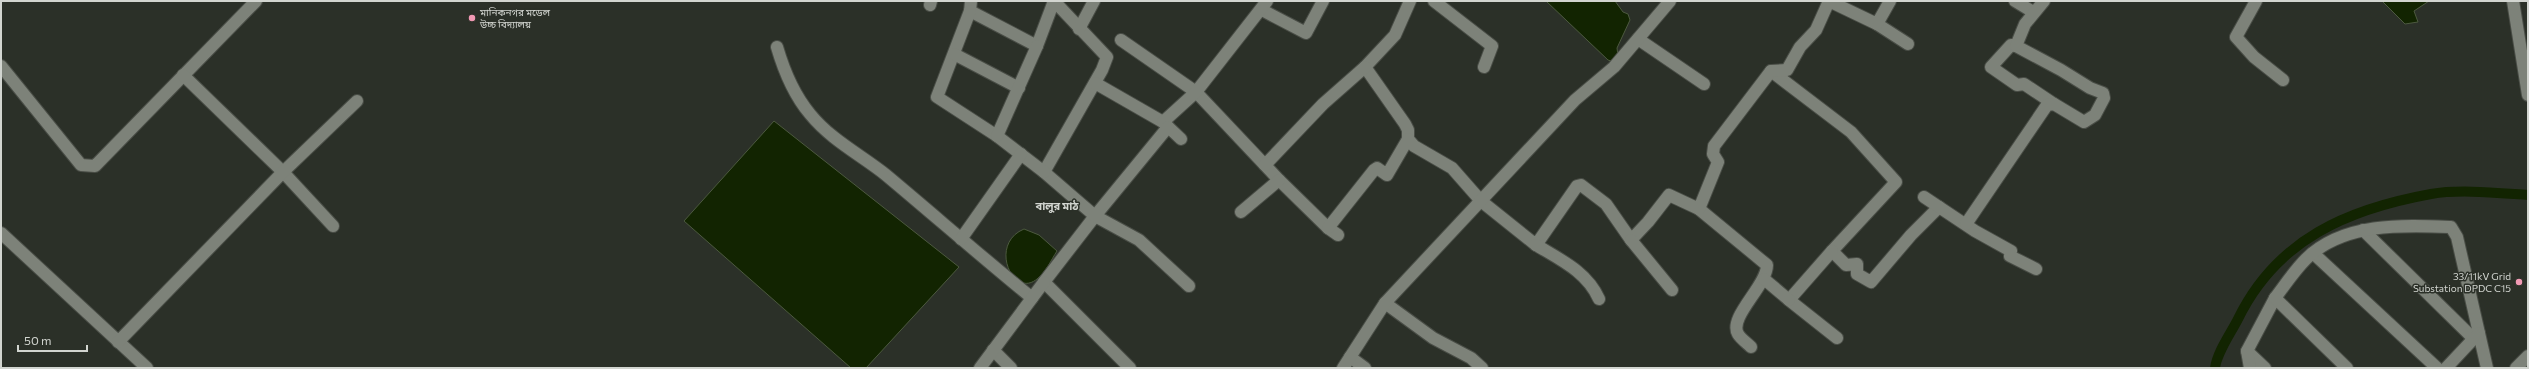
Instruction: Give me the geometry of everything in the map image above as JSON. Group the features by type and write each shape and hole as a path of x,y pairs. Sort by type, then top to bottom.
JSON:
{"street":[{"path":"1,66 56,137 81,165 88,167 95,166 256,1"},
{"path":"997,136 1037,46 1054,1 1107,57 1095,83 1044,172"},
{"path":"1079,28 1094,1"},
{"path":"980,368 1044,282 1166,124 1196,92 1240,33 1264,5 1306,33 1323,1"},
{"path":"1265,165 1323,104 1365,67 1395,35 1410,1"},
{"path":"1434,1 1492,46 1484,67"},
{"path":"1343,368 1385,303 1575,100 1614,67 1670,1"},
{"path":"1699,209 1718,162 1713,154 1714,146 1771,71 1787,70 1800,47 1816,30 1829,1 1877,24 1908,44"},
{"path":"1877,24 1890,1"},
{"path":"2015,1 2033,12"},
{"path":"2016,46 2016,40 2033,12 2044,1"},
{"path":"2256,1 2236,37 2254,57 2283,80"},
{"path":"2513,1 2528,94"},
{"path":"1037,46 971,6 937,97 997,136 1021,154 1095,216 1139,240 1189,286"},
{"path":"1638,39 1704,84"},
{"path":"1121,40 1196,92 1279,180 1328,228 1338,235"},
{"path":"2011,45 2016,46 2061,70 2090,88 2103,92 2104,98 2095,115 2084,122 2054,104 2024,84 2016,85 1991,67 2011,45"},
{"path":"777,47 783,69 811,115 831,135 885,175 1032,298"},
{"path":"954,54 1019,88"},
{"path":"1328,228 1374,170 1377,168 1387,175 1408,139 1408,130 1405,124 1365,67"},
{"path":"1771,71 1851,132 1896,182 1789,300"},
{"path":"183,75 283,172 333,226"},
{"path":"1095,83 1166,124 1181,140"},
{"path":"118,342 283,172 357,101"},
{"path":"1966,224 2047,105 2054,104"},
{"path":"1408,139 1414,146 1452,168 1481,201 1536,245 1573,267 1593,286 1599,299"},
{"path":"961,239 1021,154"},
{"path":"1241,212 1279,180"},
{"path":"1536,245 1577,186 1581,185 1606,204 1631,240 1672,290"},
{"path":"1631,240 1648,222 1669,195 1699,209 1764,261 1767,269 1764,279 1737,322 1738,334 1751,348"},
{"path":"1924,197 2011,251 2010,256 2036,269"},
{"path":"1832,251 1846,265 1857,264 1857,274 1871,282 1911,235 1939,207"},
{"path":"2250,368 2247,351 2275,298 2293,274 2313,253 2335,241 2363,230 2412,225 2452,227 2458,237 2476,336 2487,368"},
{"path":"2363,230 2476,336"},
{"path":"1,233 147,368"},
{"path":"2313,253 2437,368"},
{"path":"1764,279 1837,338"},
{"path":"1044,282 1130,368"},
{"path":"2275,298 2347,368"},
{"path":"1385,303 1433,338 1471,358 1482,368"},
{"path":"2446,368 2476,336"},
{"path":"993,350 1011,368"},
{"path":"2247,351 2265,368"},
{"path":"2516,368 2528,356"},
{"path":"1350,357 1365,368"}],"shaded area":[{"path":"1546,1 1615,1 1623,12 1628,14 1630,20 1617,48 1618,56 1614,62 1608,60"},
{"path":"2382,1 2429,1 2414,11 2418,22 2405,24"},
{"path":"774,121 959,267 866,368 851,368 684,221"},
{"path":"1024,229 1039,235 1057,251 1040,276 1028,283 1020,282 1013,276 1008,267 1006,257 1007,246 1013,236"}],"waterway":[{"path":"2215,368 2221,349 2254,291 2273,268 2294,248 2318,232 2344,219 2371,209 2400,200 2431,194 2454,192 2492,192 2528,195"}],"place":[{"name":"মানিকনগর মডেল উচ্চ বিদ্যালয়","path":"472,18"},
{"name":"33/11kV Grid Substation DPDC C15","path":"2519,282"}],"district":[{"name":"বালুর মাঠ","path":"1057,206"}]}
